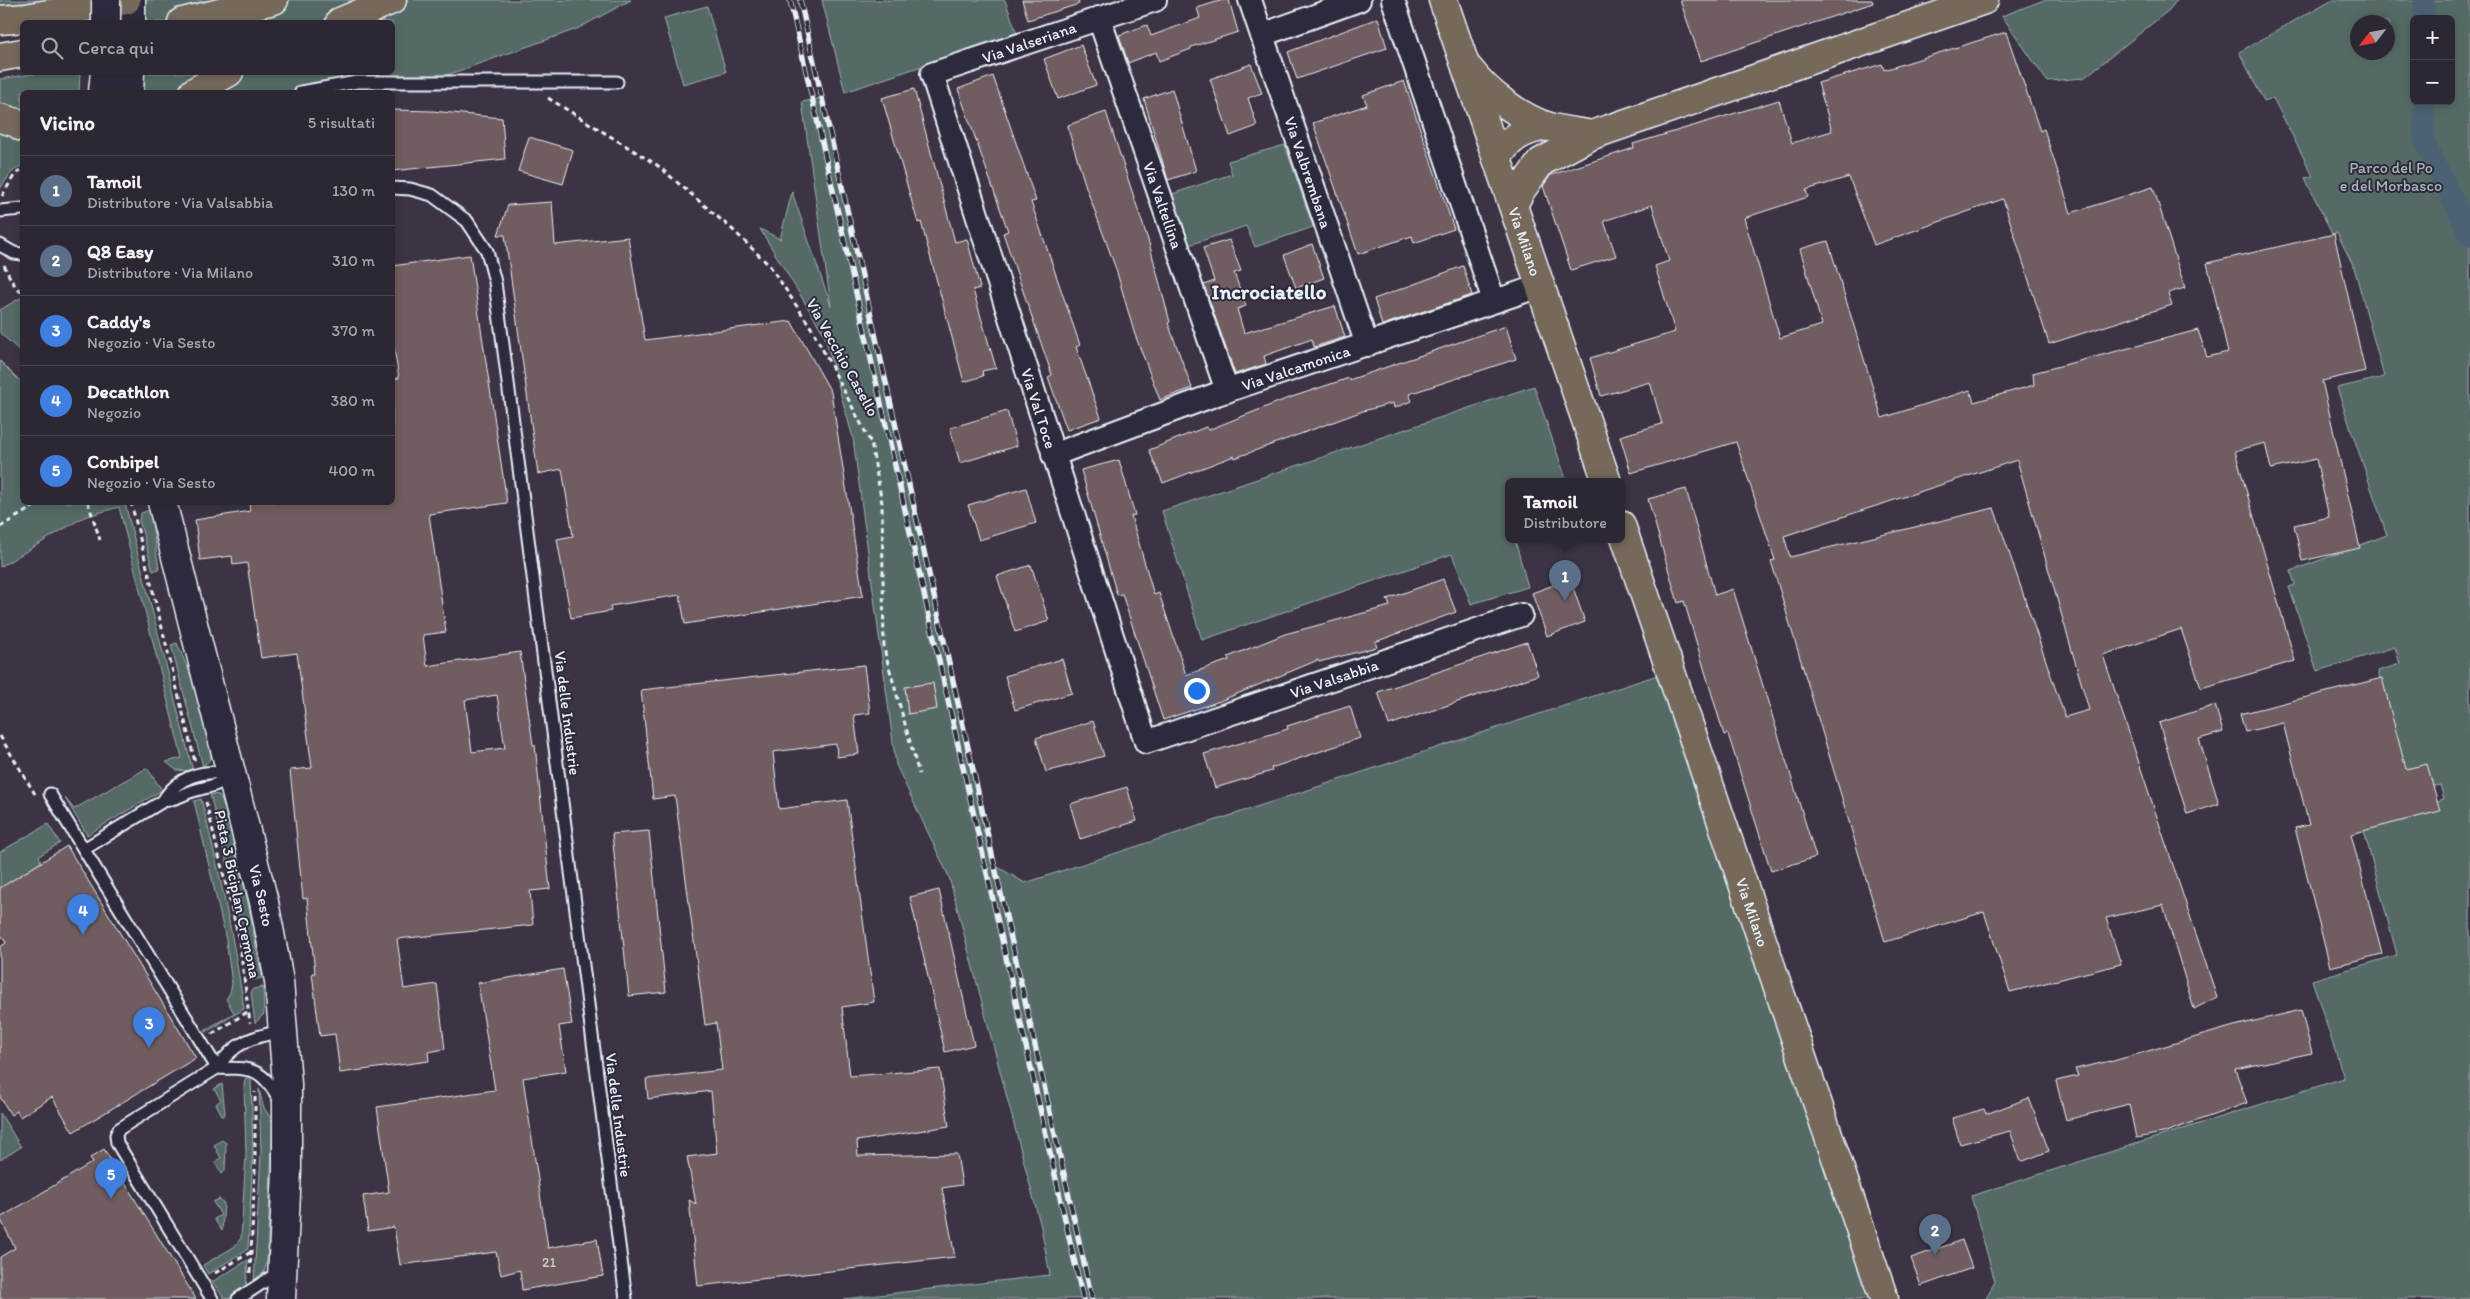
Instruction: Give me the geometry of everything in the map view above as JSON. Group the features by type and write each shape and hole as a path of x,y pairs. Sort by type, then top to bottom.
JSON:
{"main road":[{"path":"0,20 26,18 126,0"},
{"path":"190,20 274,0"},
{"path":"345,20 392,0"},
{"name":"Via Milano","path":"1443,0 1606,478"},
{"path":"1547,126 1520,133 1504,146 1498,160 1516,164 1541,162 1592,136 1984,0"},
{"path":"0,57 20,53"},
{"path":"1465,64 1475,77 1499,98 1521,113 1547,126 1592,136"},
{"path":"198,90 224,75"},
{"path":"0,118 12,121 20,126"},
{"path":"1513,205 1541,162"},
{"name":"Via Milano","path":"1625,537 1884,1299"}],"street":[{"path":"106,0 106,20"},
{"path":"131,20 132,0"},
{"name":"Via Valseriana","path":"932,74 1155,0"},
{"name":"Via Valbrembana","path":"1250,0 1367,345"},
{"path":"1262,35 1359,0"},
{"path":"1393,0 1494,300"},
{"name":"Via Valtellina","path":"1099,18 1227,391"},
{"name":"Via Val Toce","path":"932,74 1146,742"},
{"name":"Via Valcamonica","path":"1053,455 1227,391 1540,286"},
{"name":"Via Sesto","path":"163,505 264,902 279,981 286,1112 281,1299"},
{"name":"Via Valsabbia","path":"1146,742 1521,615"}],"lane":[{"path":"312,90 357,82 617,82"},
{"name":"Via delle Industrie","path":"395,188 410,189 432,195 467,221 486,251 495,282 626,1299"},
{"path":"0,211 20,209"},
{"path":"0,245 20,254"},
{"path":"163,801 168,792 180,781 215,771 232,775"},
{"path":"84,849 163,801 175,800 202,789 219,786 232,775"},
{"path":"50,794 217,1068"},
{"path":"212,1299 117,1142 116,1135 119,1129 217,1068 227,1053 252,1038 283,1031"},
{"path":"217,1068 248,1068 255,1071 269,1082 286,1112"},
{"path":"238,1299 272,1279 282,1270"}],"path":[{"name":"Via Vecchio Casello","path":"522,81 657,165 733,230 770,266 812,329 871,443 882,503 884,649 919,774"},
{"path":"0,203 9,184 20,172"},
{"path":"0,258 11,280 20,291"},
{"path":"0,528 36,505"},
{"path":"89,505 100,540"},
{"path":"132,505 199,775"},
{"path":"158,610 166,608"},
{"name":"Pista 3 Biciplan Cremona","path":"202,789 239,939 252,1038"},
{"path":"201,1041 249,1011"},
{"path":"249,1293 255,1171 255,1071"},
{"path":"201,1281 251,1252"}],"green space":[{"path":"0,0 53,0 0,5"},
{"path":"140,0 631,0 577,29 436,79 354,79 301,90 138,90 138,75 395,75 395,20 139,20"},
{"path":"822,0 1005,0 1017,34 845,92"},
{"path":"2044,0 2177,0 2169,10 2084,78 2047,81 2002,16"},
{"name":"Parco del Po e del Morbasco","path":"2331,0 2470,0 2470,1299 1985,1299 1995,1282 1971,1196 2344,1078 2312,980 2397,955 2362,823 2444,799 2440,785 2429,787 2407,778 2378,671 2400,664 2395,647 2317,671 2289,587 2295,585 2291,571 2387,535 2337,388 2384,377 2354,267 2337,233 2332,234 2305,178 2313,176 2273,98 2264,101 2239,52"},
{"path":"707,6 726,72 683,84 664,18"},
{"path":"26,75 80,75 79,90 20,90 20,113 0,108 0,79"},
{"path":"822,98 991,863 1025,883 1676,669 1892,1299 844,1299 1050,1275 1041,1227 949,877 896,765 853,438 824,334 760,229 780,239 792,192 831,306 802,102"},
{"path":"0,132 20,141 20,166 11,173 0,189"},
{"path":"1285,145 1313,227 1255,247 1246,226 1186,246 1169,195 1232,174 1228,161"},
{"path":"20,298 20,351 0,333 0,310"},
{"path":"0,361 20,381 20,505 126,505 193,771 176,770 166,762 182,758 119,507 84,517 0,567"},
{"path":"1534,386 1566,478 1505,478 1505,543 1516,543 1528,587 1471,604 1452,554 1202,640 1162,511"},
{"path":"150,510 159,569 153,571 139,520 141,513"},
{"path":"177,643 194,683 211,751 211,758 203,767 171,645"},
{"path":"147,768 162,790 87,835 65,798 74,809"},
{"path":"210,794 219,795 224,804 247,898 262,978 252,980 249,977 236,900"},
{"path":"201,799 236,956 244,1009 206,1032 205,1030 234,1013 226,999 232,984 226,940 194,801"},
{"path":"48,824 60,843 39,856 41,862 0,888 0,852"},
{"path":"263,987 264,1014 255,1023 251,993 253,989"},
{"path":"251,1077 253,1154 248,1249 208,1274 203,1265 234,1247 241,1238 246,1154 244,1086 245,1079"},
{"path":"222,1084 225,1114 223,1117 216,1104 221,1100 214,1089"},
{"path":"259,1089 263,1106 273,1122 267,1260 264,1272 254,1283 261,1152"},
{"path":"0,1113 21,1147 0,1160"},
{"path":"222,1140 226,1143 225,1171 222,1174 215,1162 221,1158 214,1145"},
{"path":"219,1199 224,1203 222,1231 214,1219 221,1215 213,1202"},
{"path":"248,1260 246,1290 231,1299 224,1298 212,1282"}],"building":[{"path":"1022,0 1078,0 1079,4 1028,20"},
{"path":"1229,0 1238,32 1191,47 1191,49 1159,61 1156,52 1128,63 1119,35 1147,25 1151,36 1200,18 1197,8"},
{"path":"1680,0 1872,0 1873,3 1701,61"},
{"path":"1378,18 1387,48 1297,79 1288,52"},
{"path":"2006,32 2040,131 2044,129 2071,213 2153,187 2185,288 2168,293 2172,305 2049,344 2003,199 1874,245 1849,177 1806,190 1808,197 1744,218 1780,338 1822,325 1800,249 1828,241 1882,418 1970,390 1974,402 2034,385 2033,373 2198,330 2207,357 2228,352 2207,263 2334,234 2365,371 2322,381 2360,548 2302,561 2294,525 2329,517 2316,459 2271,469 2265,443 2235,451 2295,661 2201,688 2181,629 2103,655 2217,997 2194,1009 2163,905 2106,918 2121,964 2010,992 1984,912 1885,942 1771,561 1775,560 1736,442 1631,473 1620,436 1662,424 1650,382 1601,396 1590,358 1675,332 1655,266 1669,261 1652,205 1604,221 1616,256 1571,270 1543,186 1551,175 1634,148 1633,144 1779,100 1792,143 1832,131 1818,83 1882,64 1884,70","holes":["2017,460 2089,710 2065,717 1994,508 1790,557 1784,536"]},
{"path":"1081,45 1096,85 1058,99 1044,59"},
{"path":"1251,64 1262,93 1248,98 1257,126 1230,136 1210,79"},
{"path":"993,76 1036,201 1031,202 1080,345 1076,347 1101,418 1067,430 1048,377 1052,375 1003,233 1008,231 958,89"},
{"path":"1404,81 1454,229 1414,243 1412,236 1358,254 1313,123 1367,105 1363,95"},
{"path":"914,89 955,242 967,239 980,288 973,290 996,368 982,371 983,376 964,382 921,222 918,223 882,98"},
{"path":"1172,89 1196,171 1168,180 1144,99"},
{"path":"395,110 432,111 502,118 505,159 395,171"},
{"path":"1106,112 1149,243 1170,322 1168,323 1192,388 1160,400 1134,332 1116,269 1086,187 1069,132 1068,125"},
{"path":"529,137 573,150 563,184 518,171"},
{"path":"552,202 555,245 628,237 645,340 791,321 831,392 863,596 685,624 680,595 610,606 611,611 571,618 557,539 573,536 562,469 538,474 505,235 498,235 508,205"},
{"path":"1229,240 1241,271 1234,273 1246,306 1237,309 1244,333 1335,306 1345,337 1314,347 1312,339 1264,356 1266,364 1235,374 1204,285 1214,281 1203,248"},
{"path":"1312,244 1324,278 1296,288 1284,255"},
{"path":"470,255 507,503 429,514 446,632 423,635 427,666 520,652 533,745 535,745 550,889 530,891 533,925 397,939 404,989 437,984 445,1049 428,1052 429,1061 340,1073 335,1034 320,1036 312,973 315,973 307,898 303,899 290,770 312,768 297,653 261,658 247,563 233,565 232,556 200,560 195,520 250,511 249,505 395,505 395,379 399,378 395,354 395,266","holes":["497,695 505,748 472,752 465,700"]},
{"path":"1463,266 1472,295 1382,325 1374,299"},
{"path":"1506,326 1516,359 1409,394 1412,401 1394,408 1393,403 1363,411 1163,483 1149,450 1206,427 1208,430 1286,399 1349,378 1349,380"},
{"path":"1007,411 1017,446 960,463 950,428"},
{"path":"1119,460 1135,515 1131,516 1154,595 1159,593 1186,675 1229,660 1228,657 1285,634 1390,606 1387,599 1443,579 1456,612 1375,642 1377,647 1319,662 1318,660 1220,701 1163,720 1122,594 1117,595 1081,470"},
{"path":"1026,488 1036,523 979,540 968,505"},
{"path":"1686,489 1715,595 1733,589 1816,857 1771,871 1728,734 1724,735 1684,601 1678,603 1648,499"},
{"path":"1031,565 1049,621 1015,632 997,576"},
{"path":"1570,579 1585,622 1547,636 1532,593"},
{"path":"1527,642 1538,675 1389,725 1378,692"},
{"path":"1062,659 1072,693 1015,710 1005,676"},
{"path":"864,665 870,713 854,715 859,754 837,757 836,744 773,752 779,809 847,800 874,1002 842,1007 850,1076 940,1069 949,1126 857,1141 858,1156 957,1154 962,1185 942,1188 955,1257 698,1286 689,1200 696,1204 687,1157 717,1153 711,1091 648,1099 646,1079 722,1070 716,1023 705,1025 675,796 653,799 641,690"},
{"path":"2382,678 2406,769 2427,764 2440,811 2351,834 2382,954 2330,967 2295,828 2309,825 2283,723 2245,732 2240,714"},
{"path":"933,683 937,709 908,714 905,687"},
{"path":"2215,705 2223,732 2199,739 2219,804 2187,814 2159,723"},
{"path":"1350,706 1360,738 1271,768 1272,771 1215,788 1204,754 1288,729 1287,726"},
{"path":"1093,721 1104,756 1046,772 1036,738"},
{"path":"1127,787 1137,821 1080,839 1070,804"},
{"path":"649,831 666,992 629,996 612,834"},
{"path":"67,846 196,1058 73,1132 52,1097 20,1117 17,1111 11,1115 0,1097 0,947 6,943 0,933 0,888"},
{"path":"939,890 974,1045 945,1052 910,897"},
{"path":"563,969 572,1024 559,1026 566,1071 523,1078 548,1248 597,1239 603,1276 522,1290 520,1270 501,1275 496,1252 400,1265 394,1227 368,1231 363,1196 389,1192 377,1107 495,1090 478,983"},
{"path":"2301,1010 2312,1053 2235,1069 2247,1103 2163,1133 2136,1138 2129,1104 2066,1120 2056,1081 2078,1076 2075,1069 2110,1062 2234,1026"},
{"path":"2029,1098 2049,1151 2021,1162 2010,1131 1960,1144 1952,1118 1984,1109 1986,1114"},
{"path":"104,1149 196,1299 0,1299 0,1257 15,1248 0,1218 93,1162 90,1158"},
{"path":"1962,1240 1972,1268 1921,1286 1911,1258"}],"waterway":[{"path":"2424,0 2424,15"},
{"path":"2424,105 2424,140 2470,236"}],"railway":[{"path":"790,0 1083,1299"},
{"path":"800,0 1092,1299"}],"place":[{"name":"Tamoil","path":"1565,601"},
{"name":"Decathlon","path":"83,935"},
{"name":"Caddy's","path":"149,1048"},
{"name":"Conbipel","path":"111,1199"},
{"name":"Q8 Easy","path":"1935,1255"}],"district":[{"name":"Incrociatello","path":"1269,292"}]}
